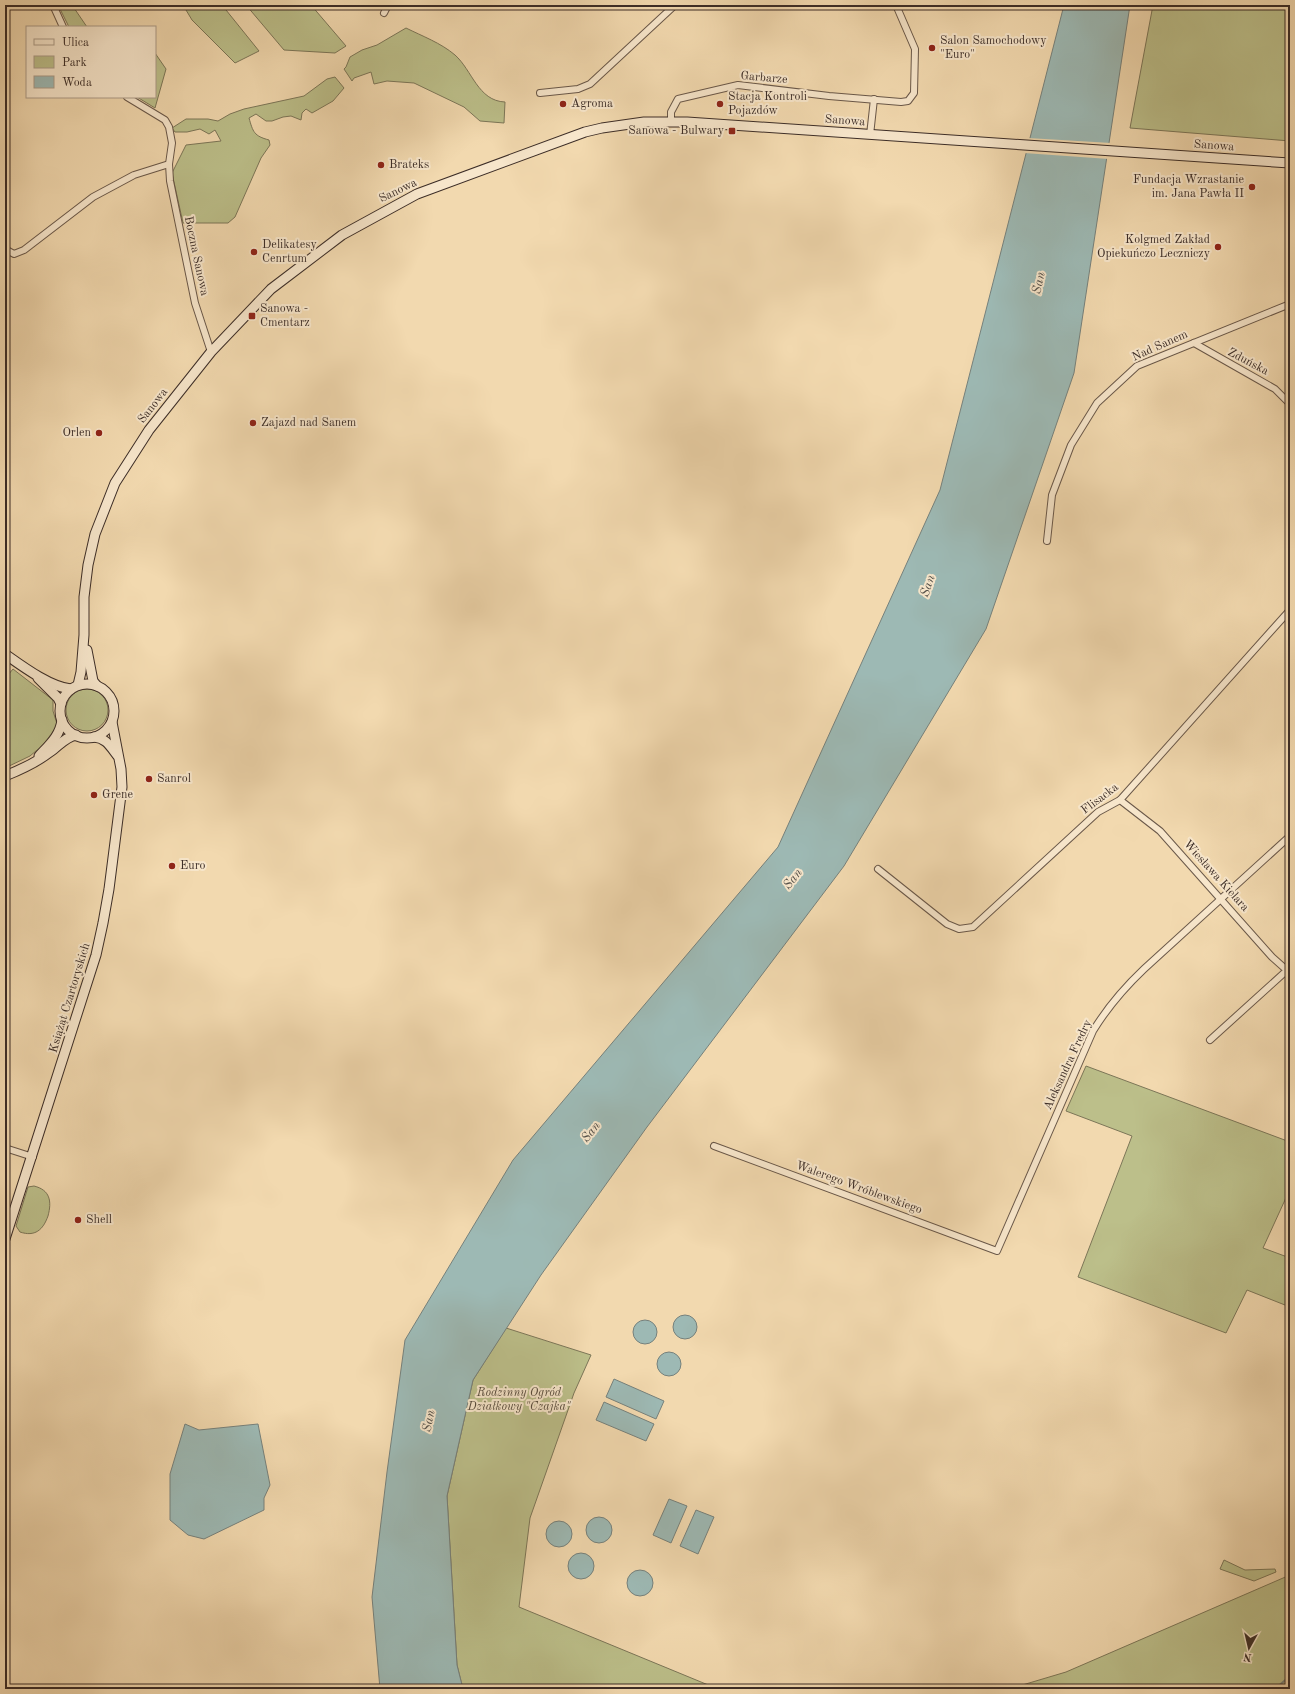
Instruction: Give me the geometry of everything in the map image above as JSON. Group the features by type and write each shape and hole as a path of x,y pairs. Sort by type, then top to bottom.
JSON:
{"main road":[{"name":"Sanowa","path":"84,635 84,597 86,578 95,534 115,483 149,430 211,352 271,289 342,235 417,194 585,132 621,124 671,122 1290,163"},
{"path":"62,720 65,726 76,735 87,738 94,737 105,730 112,722 114,710 111,698 106,691 92,681 84,635"},
{"path":"61,704 65,695 75,687 81,672 84,635"},
{"path":"5,654 56,685 75,687 87,684 97,686"},
{"path":"28,669 58,698 61,704 62,720 61,729 57,735 32,763"},
{"name":"Książąt Czartoryskich","path":"5,1239 33,1157 101,934 121,796 122,775 112,722"},
{"path":"5,776 32,763 50,752 64,740 76,735"},
{"name":"Książąt Czartoryskich","path":"94,737 102,738 118,756"}],"street":[{"path":"53,5 63,26"},
{"path":"384,13 388,5"},
{"path":"540,93 578,89 590,84 675,5"},
{"name":"Garbarze","path":"671,122 671,112 678,99 738,85 874,100 901,102 908,101 914,93 915,49 896,5"},
{"name":"Boczna Sanowa","path":"130,98 165,120 169,127 172,143 169,164 170,181 195,303 211,352"},
{"path":"870,135 874,100"},
{"path":"5,249 14,254 24,250 93,197 134,175 169,164"},
{"name":"Nad Sanem","path":"1047,541 1052,495 1071,445 1098,404 1137,366 1290,304"},
{"name":"Zduńska","path":"1194,343 1276,389 1290,404"},
{"name":"Flisacka","path":"878,869 947,924 959,929 973,927 1098,812 1120,800 1290,610"},
{"name":"Wiesława Kielara","path":"1120,800 1160,831 1272,956 1290,972"},
{"name":"Aleksandra Fredry","path":"996,1251 1093,1031 1100,1019 1127,986 1220,897 1290,836"},
{"path":"1210,1040 1284,973 1290,972"},
{"name":"Walerego Wróblewskiego","path":"714,1146 996,1251"},
{"path":"5,1148 33,1157"}],"green space":[{"path":"58,5 72,5 86,26 68,26"},
{"path":"183,5 222,5 259,51 235,63 192,20"},
{"path":"246,5 311,5 346,46 335,53 284,50"},
{"path":"1153,5 1290,5 1290,141 1130,128"},
{"path":"406,28 438,43 450,51 461,61 482,91 496,100 505,102 504,123 480,121 464,107 414,83 387,81 374,84 371,72 354,78 352,81 344,69 350,57 362,50 377,45"},
{"path":"156,54 166,69 155,108 139,98 156,98"},
{"path":"335,77 344,88 333,101 312,113 306,109 302,113 301,120 291,116 266,121 256,114 249,118 255,133 260,137 269,140 270,145 261,158 235,217 228,223 183,223 172,173 186,145 221,141 215,130 209,134 200,129 187,132 175,132 172,128 186,119 208,119 218,121 230,114 244,109 304,96 327,79"},
{"path":"13,669 53,700 53,711 57,724 43,745 30,756 5,768 5,703 7,706 9,704 5,701 5,684 10,678 8,675"},
{"path":"83,689 91,689 99,692 105,698 108,710 105,722 99,728 91,731 83,731 75,728 69,722 66,714 66,706 69,698 75,692"},
{"path":"1086,1066 1290,1142 1290,1189 1263,1248 1290,1258 1290,1307 1247,1290 1226,1333 1078,1277 1132,1136 1066,1111"},
{"path":"34,1186 44,1190 47,1193 50,1206 44,1225 38,1231 30,1234 20,1232 16,1226 28,1187"},
{"name":"Rodzinny Ogród Działkowy \"Czajka\"","path":"506,1328 591,1355 574,1393 530,1518 519,1607 718,1689 463,1689 457,1665 447,1496 473,1380"},
{"path":"1224,1560 1245,1570 1275,1569 1276,1572 1254,1581 1220,1569"},
{"path":"1290,1575 1290,1689 1009,1689 1066,1672"}],"water":[{"name":"San","path":"1064,5 1130,5 1074,373 986,629 844,866 647,1127 541,1275 473,1380 447,1496 457,1665 463,1689 380,1689 372,1597 405,1340 513,1160 778,847 940,490"},
{"path":"685,1315 694,1318 697,1327 694,1336 685,1339 676,1336 673,1327 676,1318"},
{"path":"645,1320 654,1323 657,1332 654,1341 645,1344 636,1341 633,1332 636,1323"},
{"path":"669,1352 678,1355 681,1364 678,1373 669,1376 660,1373 657,1364 660,1355"},
{"path":"614,1379 664,1401 656,1419 606,1397"},
{"path":"604,1402 654,1424 646,1441 596,1420"},
{"path":"185,1424 199,1430 258,1424 270,1485 264,1498 264,1510 204,1539 188,1535 170,1520 170,1474"},
{"path":"669,1499 687,1506 671,1543 653,1535"},
{"path":"696,1510 714,1517 698,1554 680,1546"},
{"path":"599,1517 608,1521 612,1530 608,1539 599,1543 590,1539 586,1530 590,1521"},
{"path":"559,1521 568,1525 572,1534 568,1543 559,1547 550,1543 546,1534 550,1525"},
{"path":"581,1553 590,1557 594,1566 590,1575 581,1579 572,1575 568,1566 572,1557"},
{"path":"640,1570 649,1574 653,1583 649,1592 640,1596 631,1592 627,1583 631,1574"}],"pier":[{"path":"1028,138 1111,143 1109,159 1024,153"}],"waterway":[{"path":"1275,1689 1290,1676"}],"place":[{"name":"Salon Samochodowy \"Euro\"","path":"932,48"},
{"name":"Agroma","path":"563,104"},
{"name":"Stacja Kontroli Pojazdów","path":"720,104"},
{"name":"Sanowa - Bulwary","path":"732,131"},
{"name":"Brateks","path":"381,165"},
{"name":"Fundacja Wzrastanie im. Jana Pawła II","path":"1252,187"},
{"name":"Kolgmed Zakład Opiekuńczo Leczniczy","path":"1218,247"},
{"name":"Delikatesy Cenrtum","path":"254,252"},
{"name":"Sanowa - Cmentarz","path":"252,316"},
{"name":"Zajazd nad Sanem","path":"253,423"},
{"name":"Orlen","path":"99,433"},
{"name":"Sanrol","path":"149,779"},
{"name":"Grene","path":"94,795"},
{"name":"Euro","path":"172,866"},
{"name":"Shell","path":"78,1220"}]}
